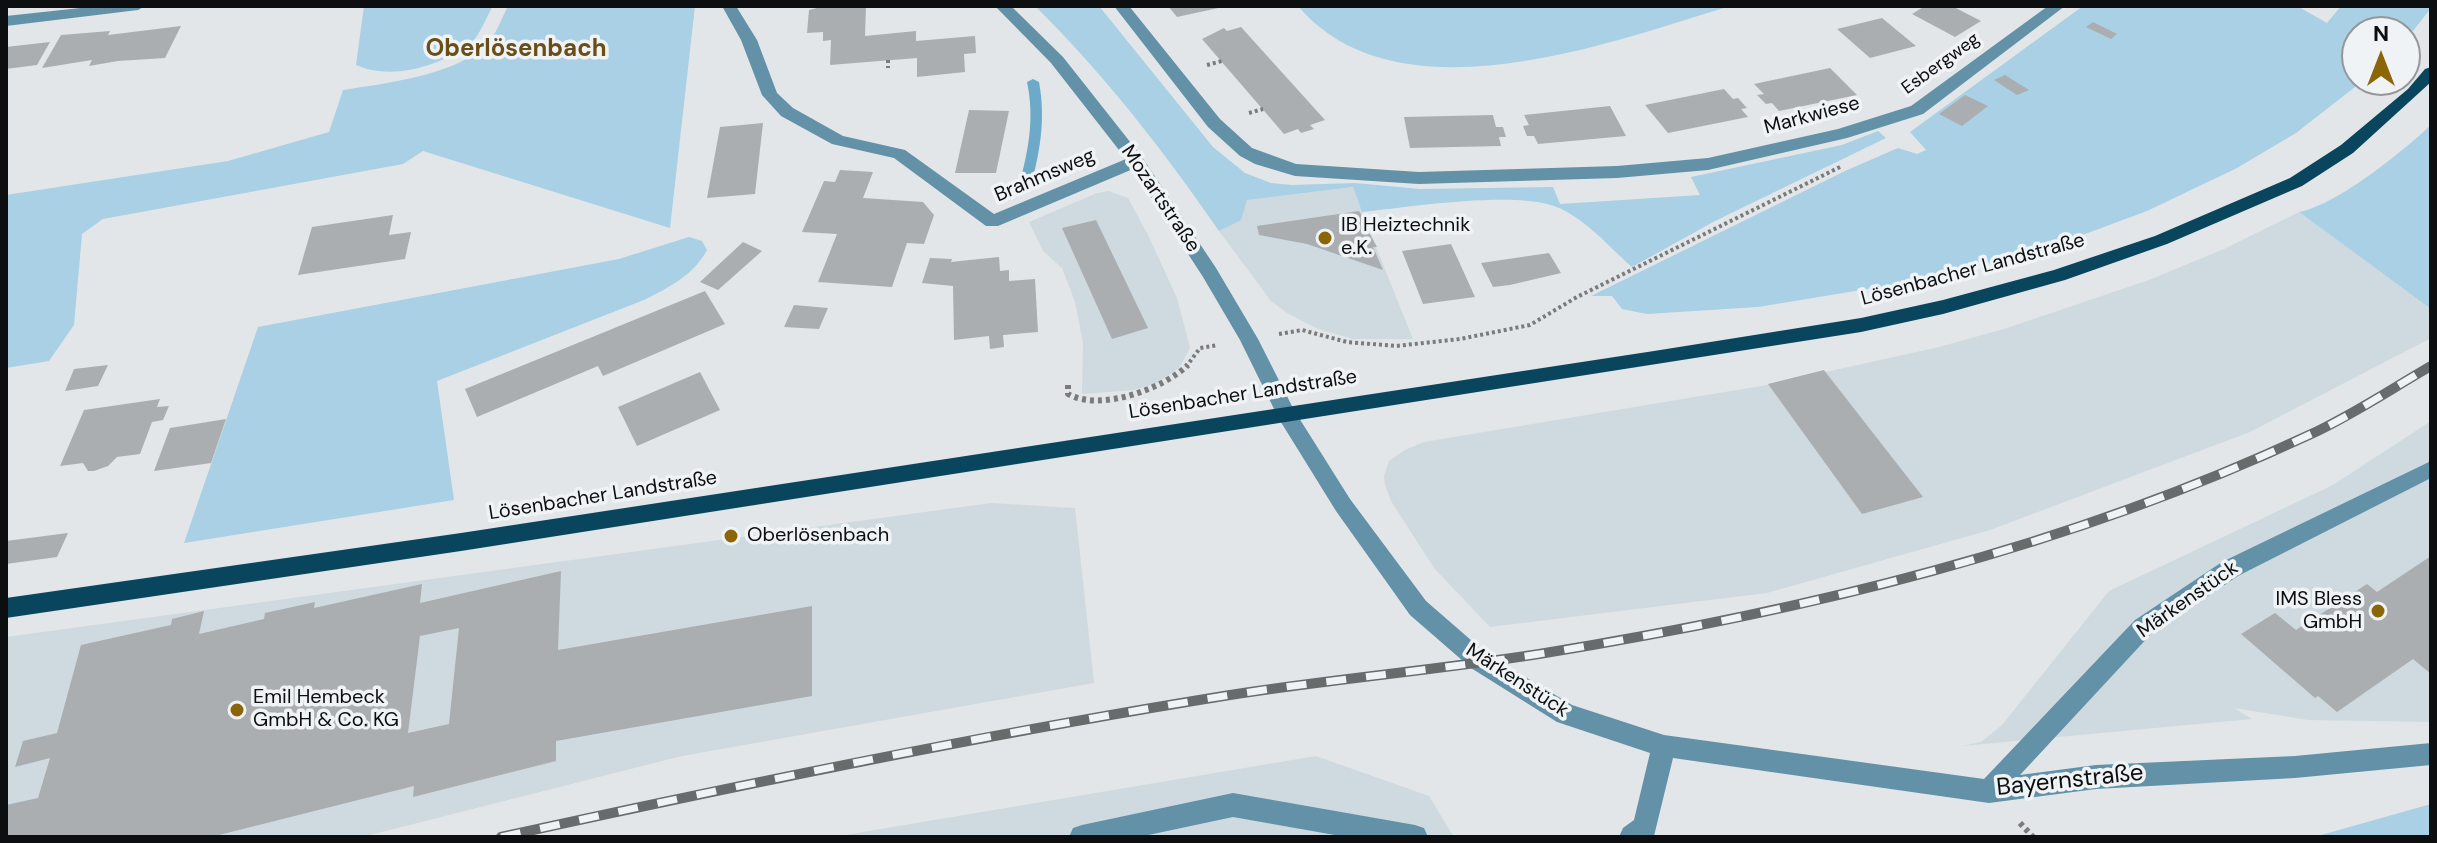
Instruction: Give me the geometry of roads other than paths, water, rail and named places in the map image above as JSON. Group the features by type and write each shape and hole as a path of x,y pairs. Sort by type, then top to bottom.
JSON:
{"main road":[{"name":"Lösenbacher Landstraße","path":"6,608 461,542 1861,325 1943,307 2059,275 2161,240 2296,182 2347,149 2414,92 2431,72"}],"street":[{"path":"6,21 138,6"},
{"name":"Brahmsweg","path":"729,6 749,40 770,95 787,112 838,140 899,154 992,222 1136,161"},
{"name":"Mozartstraße","path":"1002,6 1057,60 1136,161 1249,339 1286,414"},
{"name":"Markwiese","path":"1121,6 1214,123 1246,152 1295,170 1419,178 1632,171 1708,164 1841,134 1884,120"},
{"name":"Esbergweg","path":"1884,120 1917,110 2058,6"},
{"name":"Märkenstück","path":"1286,414 1343,505 1418,608 1479,661 1565,714 1664,746"},
{"name":"Märkenstück","path":"1989,791 2143,627 2230,569 2431,469"},
{"path":"1632,837 1645,827 1664,746"},
{"name":"Bayernstraße","path":"1664,746 1989,791 2096,777 2295,767 2431,754"},
{"path":"1082,837 1233,805 1415,837"}],"waterway":[{"path":"1024,189 1037,123 1033,82"}],"railway":[{"path":"501,837 774,779 1047,726 1269,689 1539,654 1737,618 1835,596 2028,543 2217,475 2325,428 2431,366"}],"place":[{"name":"IB Heiztechnik e.K.","path":"1325,238"},
{"name":"Oberlösenbach","path":"731,536"},
{"name":"IMS Bless GmbH","path":"2378,611"},
{"name":"Emil Hembeck GmbH & Co. KG","path":"237,710"}],"district":[{"name":"Oberlösenbach","path":"516,50"}]}
